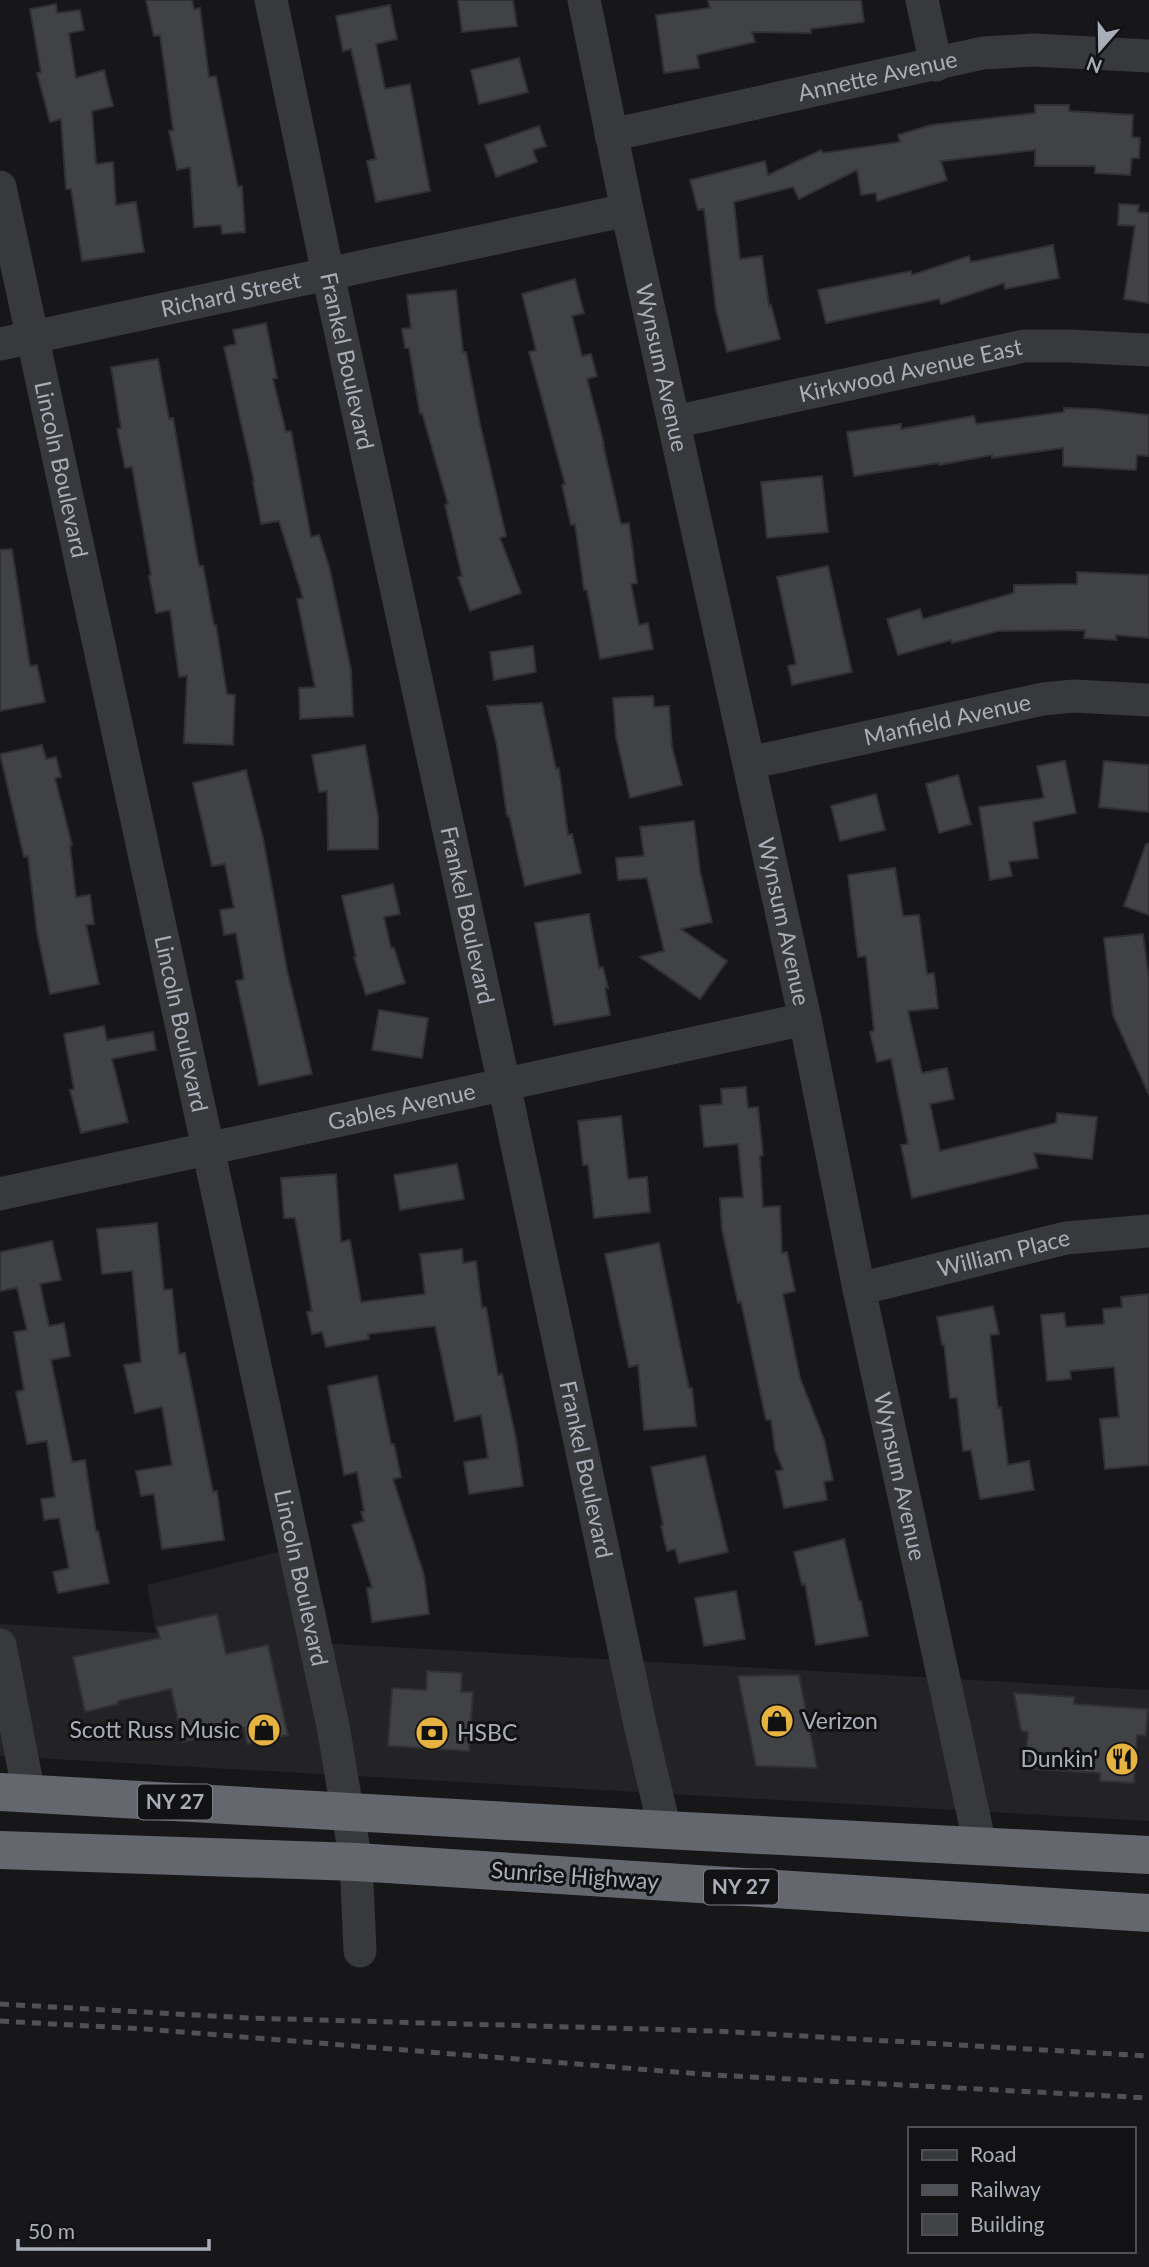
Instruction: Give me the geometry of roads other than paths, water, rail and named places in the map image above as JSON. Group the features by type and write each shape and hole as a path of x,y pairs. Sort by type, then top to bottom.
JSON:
{"highway":[{"name":"NY 27","path":"15,1793 1149,1855"},
{"name":"Sunrise Highway","path":"0,1850 356,1862 1149,1913"}],"street":[{"name":"Frankel Boulevard","path":"271,0 505,1084 636,1707 665,1830"},
{"name":"Wynsum Avenue","path":"584,0 626,210 805,1019 859,1289 980,1845"},
{"path":"922,0 936,65"},
{"name":"Annette Avenue","path":"611,135 984,53 1034,50 1149,56"},
{"name":"Lincoln Boulevard","path":"0,187 333,1726 356,1862 360,1951"},
{"name":"Richard Street","path":"0,344 626,210"},
{"name":"Kirkwood Avenue East","path":"674,422 1024,346 1149,350"},
{"name":"Manfield Avenue","path":"749,763 1043,699 1074,696 1149,700"},
{"name":"Gables Avenue","path":"0,1194 805,1019"},
{"name":"William Place","path":"859,1289 1066,1238 1149,1231"},
{"path":"0,1645 15,1793"}],"railway":[{"path":"0,2004 249,2018 716,2031 1149,2056"},
{"path":"0,2021 145,2029 713,2075 1149,2098"}],"place":[{"name":"Verizon","path":"777,1721"},
{"name":"Scott Russ Music","path":"264,1730"},
{"name":"HSBC","path":"432,1733"},
{"name":"Dunkin'","path":"1122,1759"}]}
